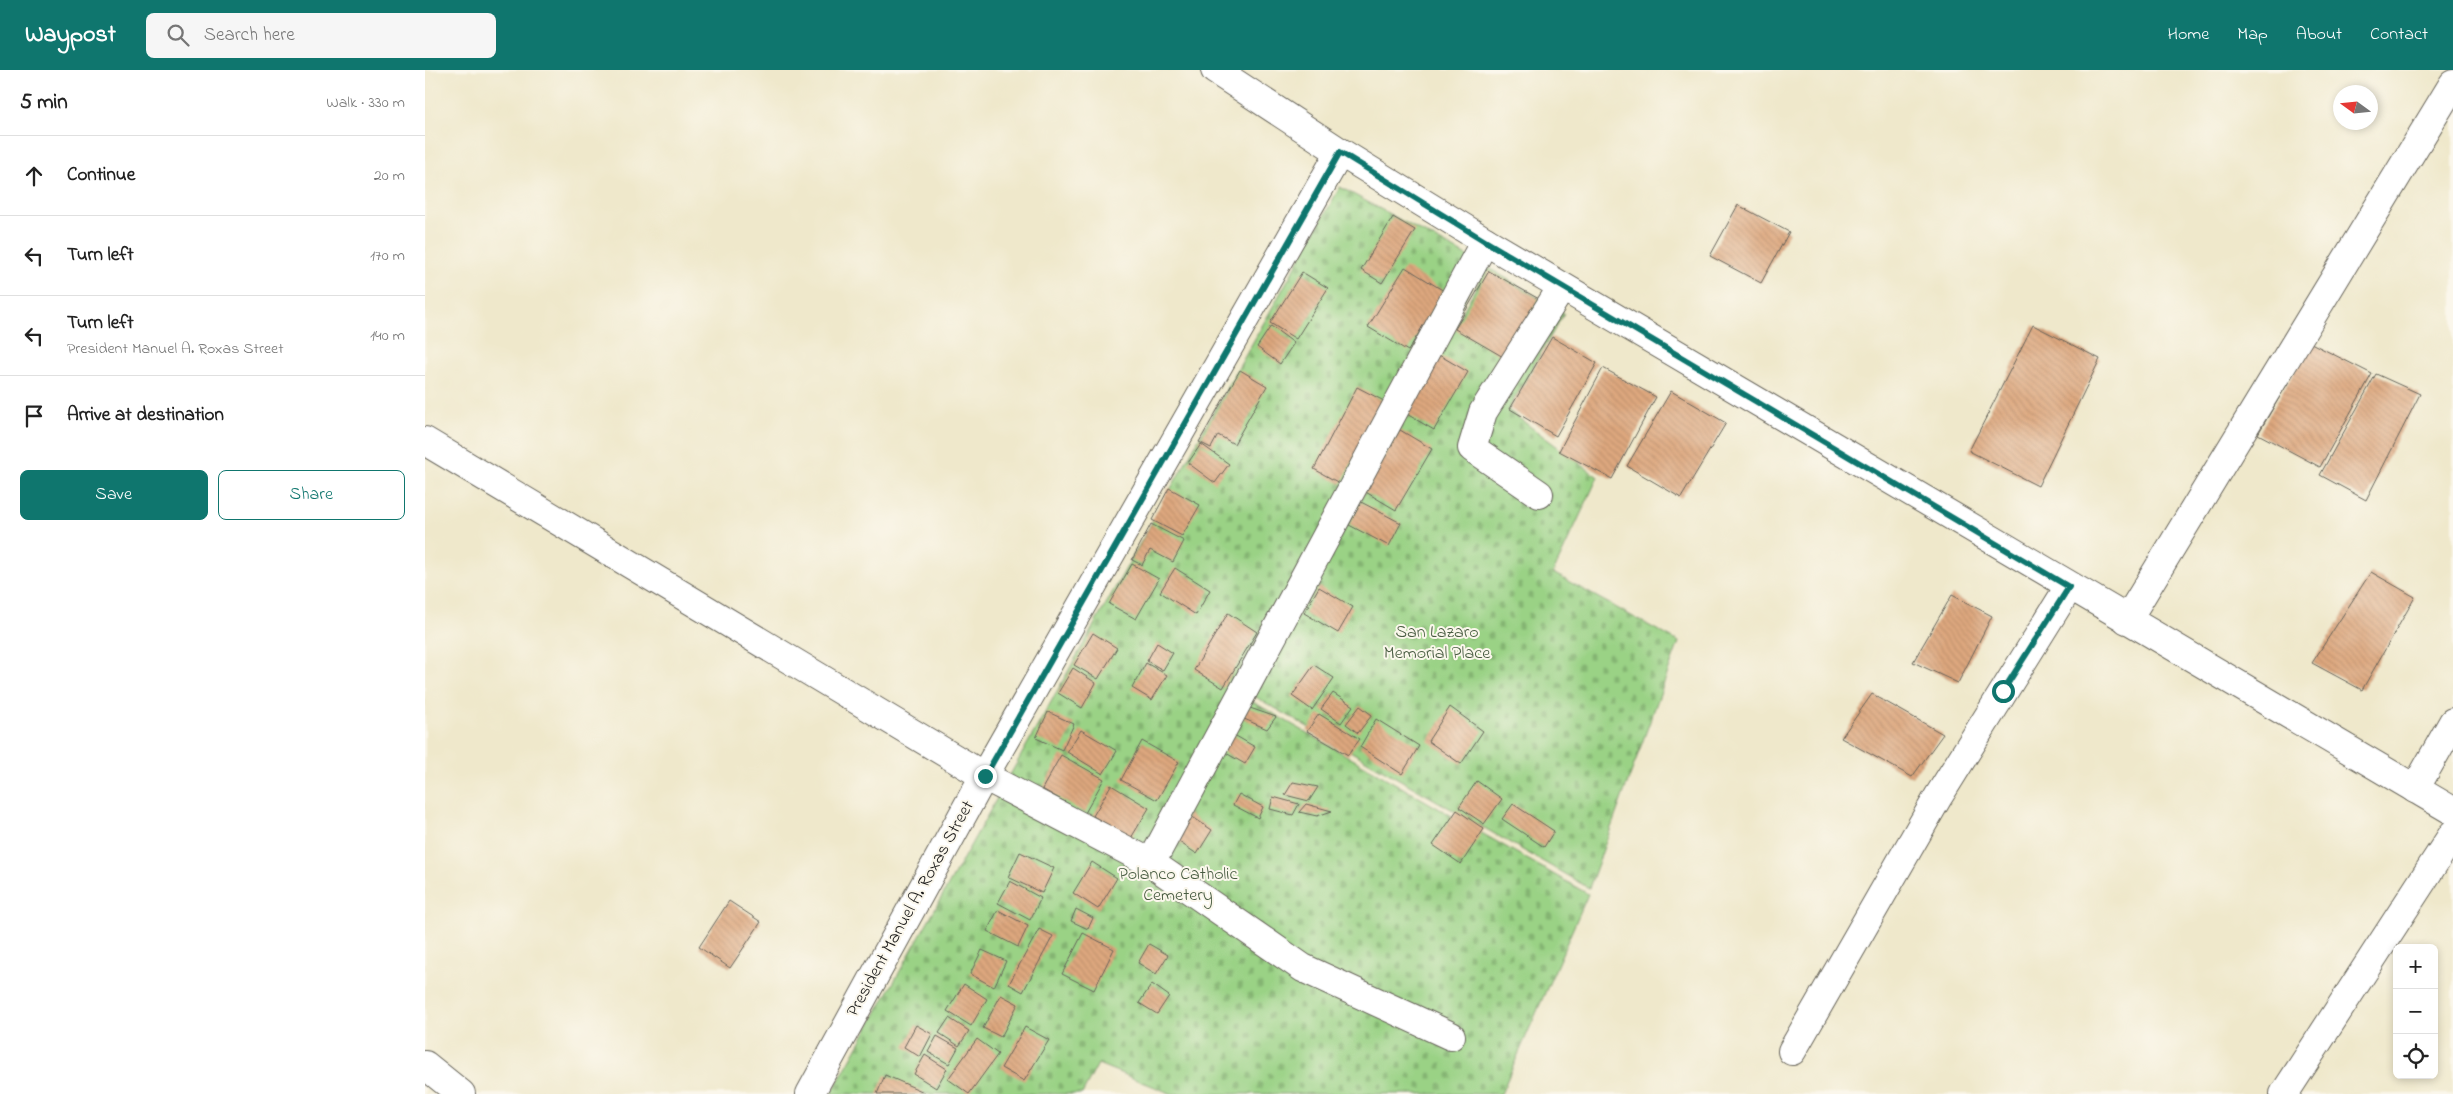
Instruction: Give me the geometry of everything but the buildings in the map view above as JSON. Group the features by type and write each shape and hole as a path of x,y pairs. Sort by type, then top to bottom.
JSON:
{"street":[{"path":"1215,70 1340,152 1485,241 2069,587 2453,811"},
{"path":"2127,620 2453,84"},
{"name":"President Manuel A. Roxas Street","path":"810,1094 985,776 1340,152"},
{"path":"1151,863 1485,241"},
{"path":"1539,494 1472,448 1483,412 1562,287"},
{"path":"425,441 985,776 1151,863 1303,968 1451,1036"},
{"path":"1792,1051 1938,797 2069,587"},
{"path":"2415,789 2453,722"},
{"path":"2284,1094 2453,834"},
{"path":"425,1065 461,1094"}],"green space":[{"name":"Polanco Catholic Cemetery","path":"1340,187 1483,265 1246,698 1588,894 1501,1094 1172,1094 1098,1064 1082,1094 831,1094"},
{"name":"San Lazaro Memorial Place","path":"1487,267 1564,313 1508,410 1598,477 1553,573 1679,642 1589,888 1254,696"}],"route":[{"path":"985,776 1340,152 1485,241 2069,587 2003,691"}]}
